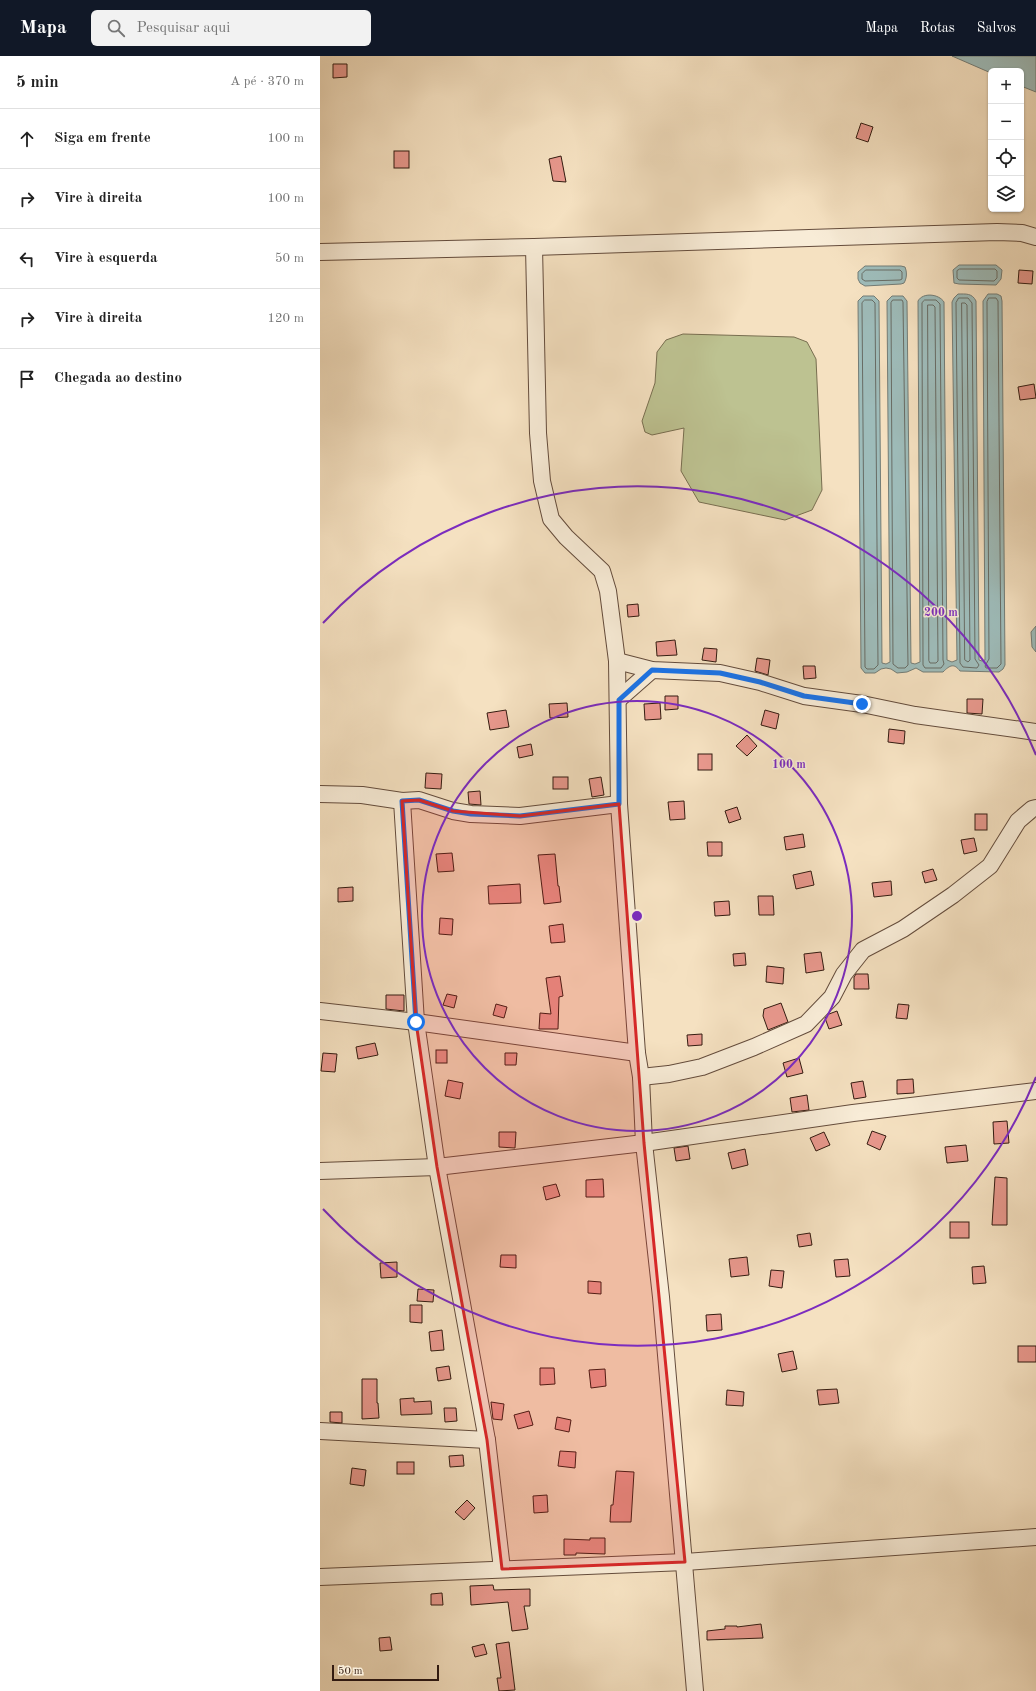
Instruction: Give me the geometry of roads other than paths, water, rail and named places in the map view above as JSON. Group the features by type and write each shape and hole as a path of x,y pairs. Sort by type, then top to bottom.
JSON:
{"street":[{"path":"320,252 534,248 997,232 1022,233 1036,237"},
{"path":"534,248 538,433 542,481 551,519 602,571 608,590 618,661 619,804 641,1077 644,1143 661,1297 695,1691"},
{"path":"618,661 652,670 720,673 760,682 804,696 862,704 915,715 1036,732"},
{"path":"619,700 652,670"},
{"path":"320,794 362,795 402,801 419,800 453,811 471,814 520,816 619,804"},
{"path":"402,801 416,1022 437,1167 487,1440 502,1569"},
{"path":"641,1077 669,1074 702,1067 754,1047 806,1024 832,997 844,974 863,950 903,929 953,895 990,866 1018,821 1032,809 1036,808"},
{"path":"320,1011 416,1022 638,1053"},
{"path":"320,1171 437,1167 644,1143 853,1113 1036,1091"},
{"path":"320,1431 487,1440"},
{"path":"320,1577 685,1562 1036,1537"}],"water":[{"path":"952,56 1036,56 1036,92 1024,87 1024,68 988,68 988,72"},
{"path":"959,265 996,265 1002,270 1001,279 996,285 954,283 953,270"},
{"path":"865,266 905,267 906,279 904,283 901,284 865,286 860,283 858,279 858,272"},
{"path":"958,294 971,295 976,301 979,660 982,661 985,660 983,301 988,294 997,294 1001,296 1002,301 1005,665 999,672 960,671 956,667 952,666 943,672 923,672 916,668 907,672 897,673 886,668 875,673 865,673 861,668 858,301 863,296 874,296 879,301 882,663 886,664 890,662 887,301 892,296 903,296 907,301 911,663 915,664 920,662 918,301 923,296 931,295 939,297 944,302 947,660 952,662 957,660 952,302"},
{"path":"1036,626 1036,652 1032,647 1031,632"}]}
